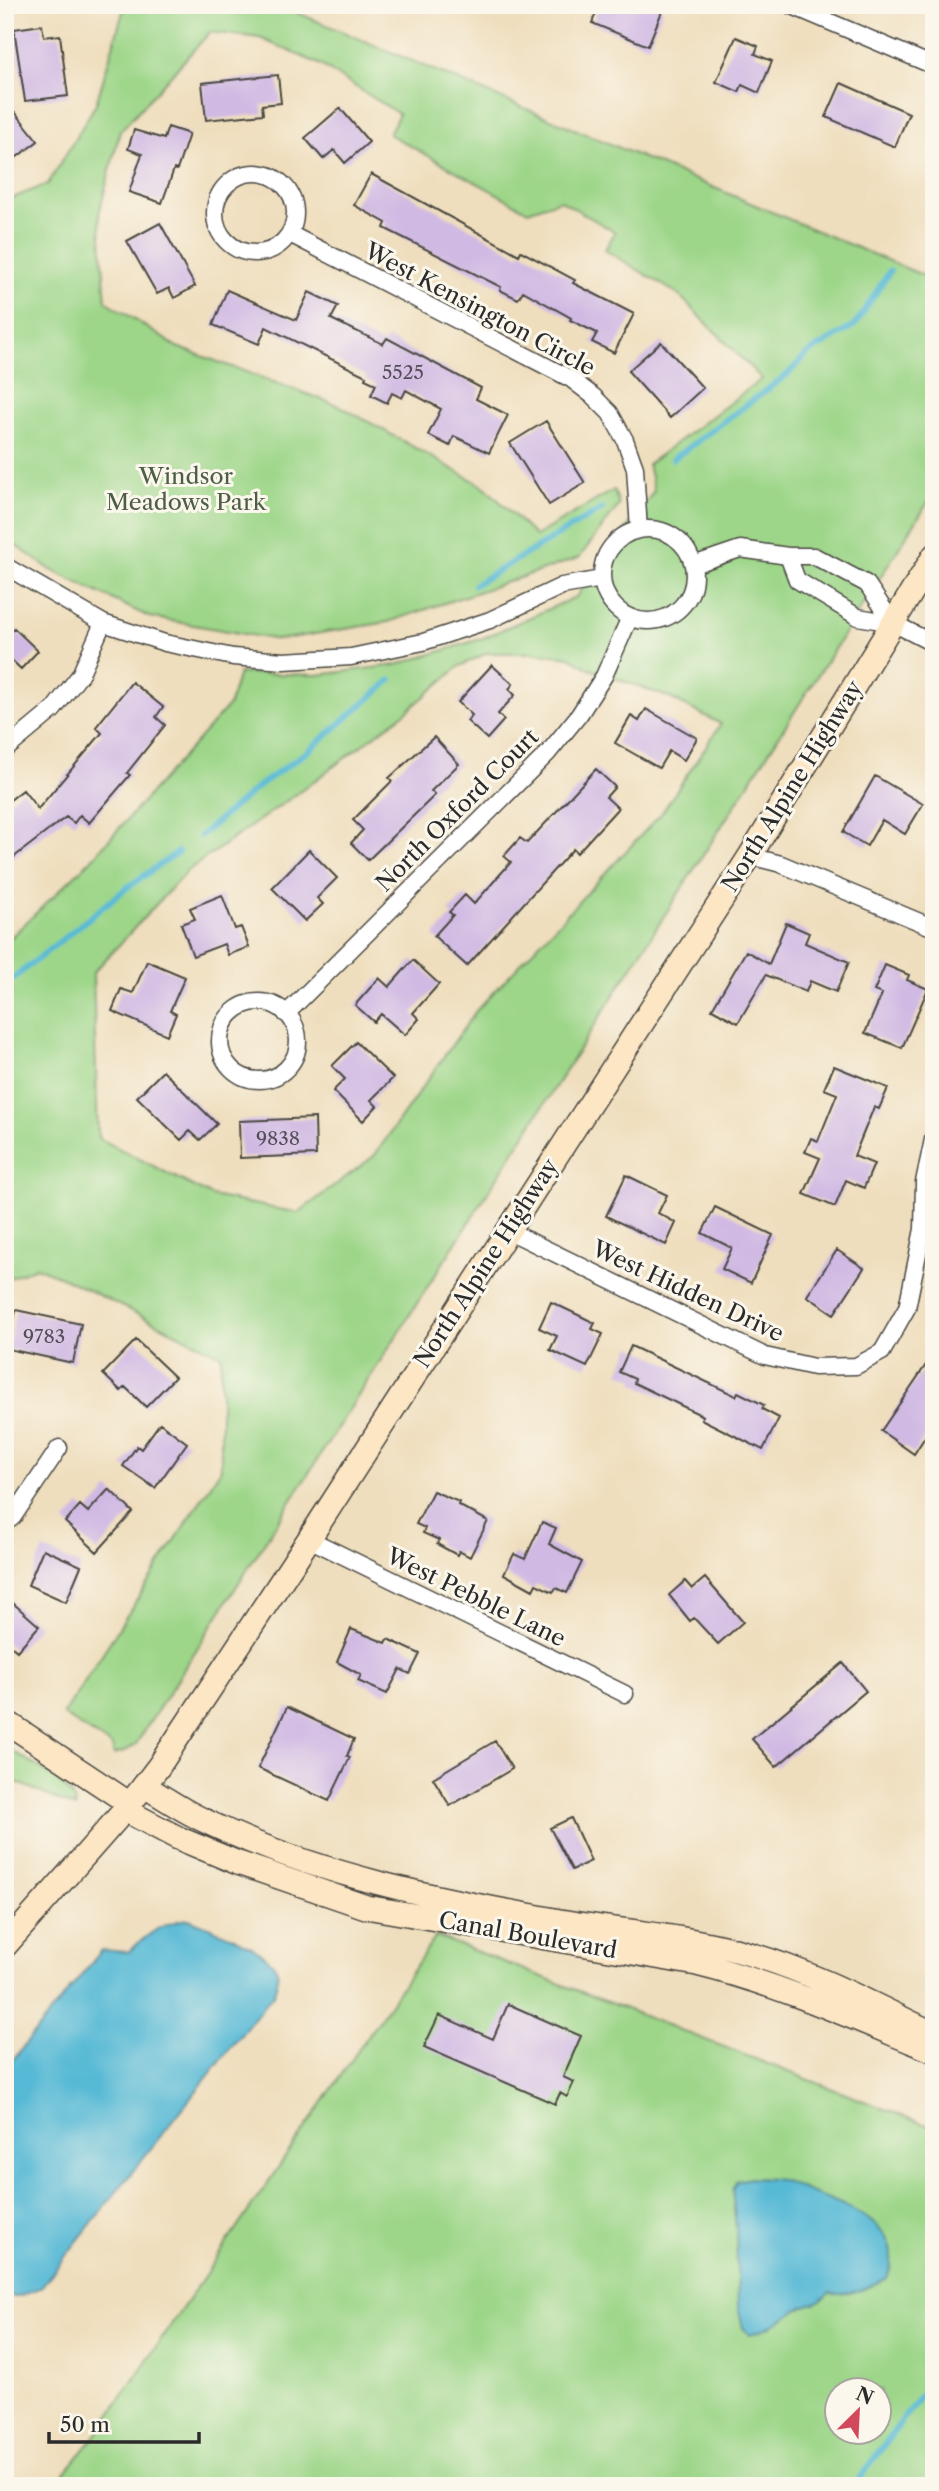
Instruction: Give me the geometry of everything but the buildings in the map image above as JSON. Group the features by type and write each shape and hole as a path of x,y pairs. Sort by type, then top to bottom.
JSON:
{"main road":[{"name":"North Alpine Highway","path":"5,1946 144,1786 309,1539 750,856 934,556"},
{"name":"Canal Boulevard","path":"5,1721 128,1807 178,1838 238,1863 345,1900 404,1914 697,1964 736,1974 791,1992 934,2051"},
{"name":"Canal Boulevard","path":"144,1786 198,1818 302,1860 358,1879 413,1893 561,1921 663,1936 739,1951 820,1980 934,2034"}],"street":[{"path":"790,5 828,13 934,66"},
{"path":"261,173 276,178 288,189 295,203 295,219 290,233 280,245 266,252 250,253 235,247 223,237 216,223 215,207 220,192 231,181 245,174 261,173"},
{"name":"West Kensington Circle","path":"290,233 571,379 593,396 610,413 635,468 639,530"},
{"path":"639,530 663,531 673,537 682,544 693,565 691,590 686,601 677,610 655,620 630,617 611,602 602,579 602,568 611,547 629,533 639,530"},
{"path":"693,565 740,549 788,556 814,556 867,584 893,623"},
{"path":"788,556 797,580 858,617 893,623 934,644"},
{"path":"5,566 103,623 165,643 233,657 284,661 351,657 423,642 490,620 562,586 602,579"},
{"name":"North Oxford Court","path":"286,1014 548,753 579,715 604,676 630,617"},
{"path":"5,750 53,710 80,675 103,623"},
{"path":"750,856 781,864 934,928"},
{"path":"256,1002 268,1003 286,1014 293,1023 297,1047 287,1068 277,1075 254,1080 233,1070 226,1062 220,1044 223,1025 228,1017 246,1004 256,1002"},
{"name":"West Hidden Drive","path":"507,1230 765,1356 814,1367 856,1366 882,1352 907,1308 923,1229 924,1182 934,1135"},
{"path":"5,1523 13,1517 59,1448"},
{"name":"West Pebble Lane","path":"309,1539 625,1694"}],"green space":[{"name":"Windsor Meadows Park","path":"125,5 279,5 934,280 934,493 136,1744 114,1755 112,1746 63,1715 221,1469 221,1355 36,1267 5,1280 5,943 90,861 229,705 239,673 317,675 396,665 481,639 576,597 654,491 648,464 762,379 678,294 605,250 615,232 560,200 528,211 389,134 399,114 319,64 260,38 210,32 120,131 99,213 106,301 177,347 340,406 485,487 535,536 614,490 619,505 579,558 388,622 278,640 149,617 51,570 5,538 5,201 48,184 96,104","holes":["487,653 538,653 570,657 590,669 668,697 721,724 661,814 476,1011 374,1156 298,1213 212,1196 98,1138 93,973 187,871 405,713 460,666"]},
{"path":"5,1747 58,1781 73,1799 76,1808 5,1777"},
{"path":"436,1936 934,2128 934,2486 54,2486 94,2438"}],"water":[{"path":"189,1919 241,1941 267,1958 275,1967 278,1977 274,1993 41,2287 19,2297 5,2296 5,2069 102,1950 128,1952 156,1930"},
{"path":"750,2178 786,2182 838,2203 869,2220 881,2231 889,2244 891,2260 887,2278 852,2292 830,2293 822,2300 800,2308 763,2330 750,2334 743,2328 738,2306 732,2189 737,2181"}],"waterway":[{"path":"673,459 788,374 807,354 855,325 890,271"},
{"path":"474,585 602,509"},
{"path":"200,836 260,785 308,751 391,680"},
{"path":"5,985 128,887 178,852"},
{"path":"854,2486 934,2377"}]}
